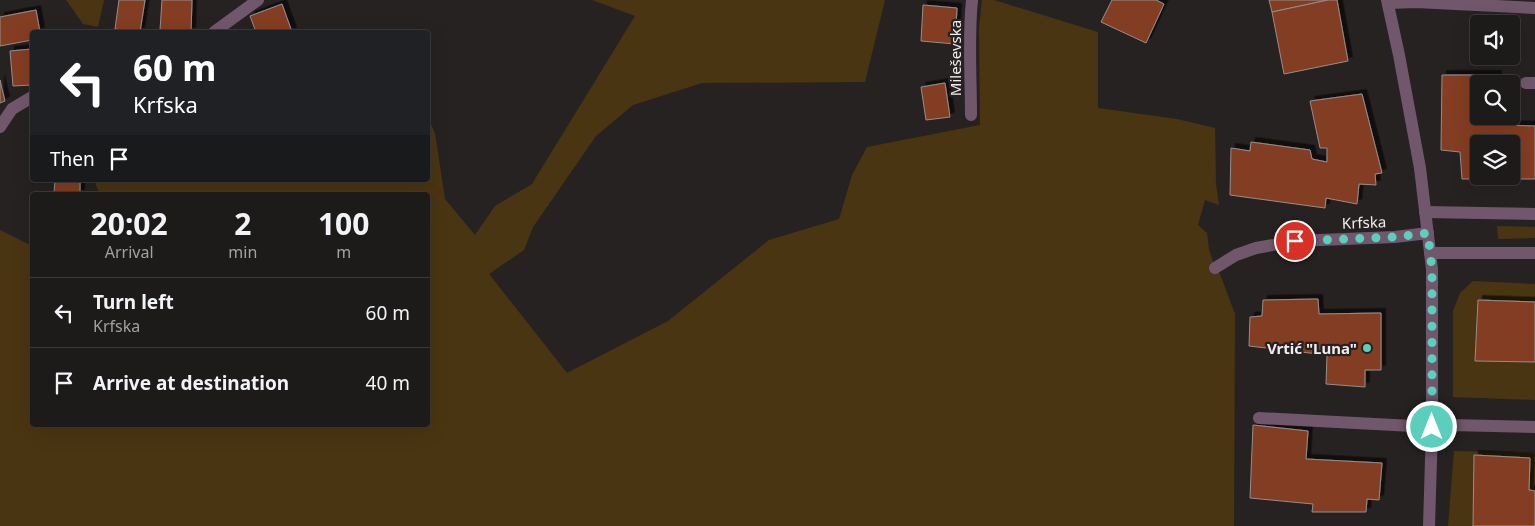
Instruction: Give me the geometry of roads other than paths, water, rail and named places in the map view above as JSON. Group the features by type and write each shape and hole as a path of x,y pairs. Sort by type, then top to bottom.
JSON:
{"street":[{"path":"217,30 258,0"},
{"name":"Mileševska","path":"971,115 970,26 972,0"},
{"path":"1429,526 1432,427 1432,269 1418,158 1388,1 1535,8"},
{"path":"0,127 12,109 30,98"},
{"path":"1425,212 1535,214"},
{"name":"Krfska","path":"1216,268 1236,255 1256,248 1295,241 1395,237 1428,233"},
{"path":"1430,253 1535,253"},
{"path":"1259,418 1432,427 1450,425 1535,427"}],"place":[{"name":"Vrtić \"Luna\"","path":"1367,348"}]}
